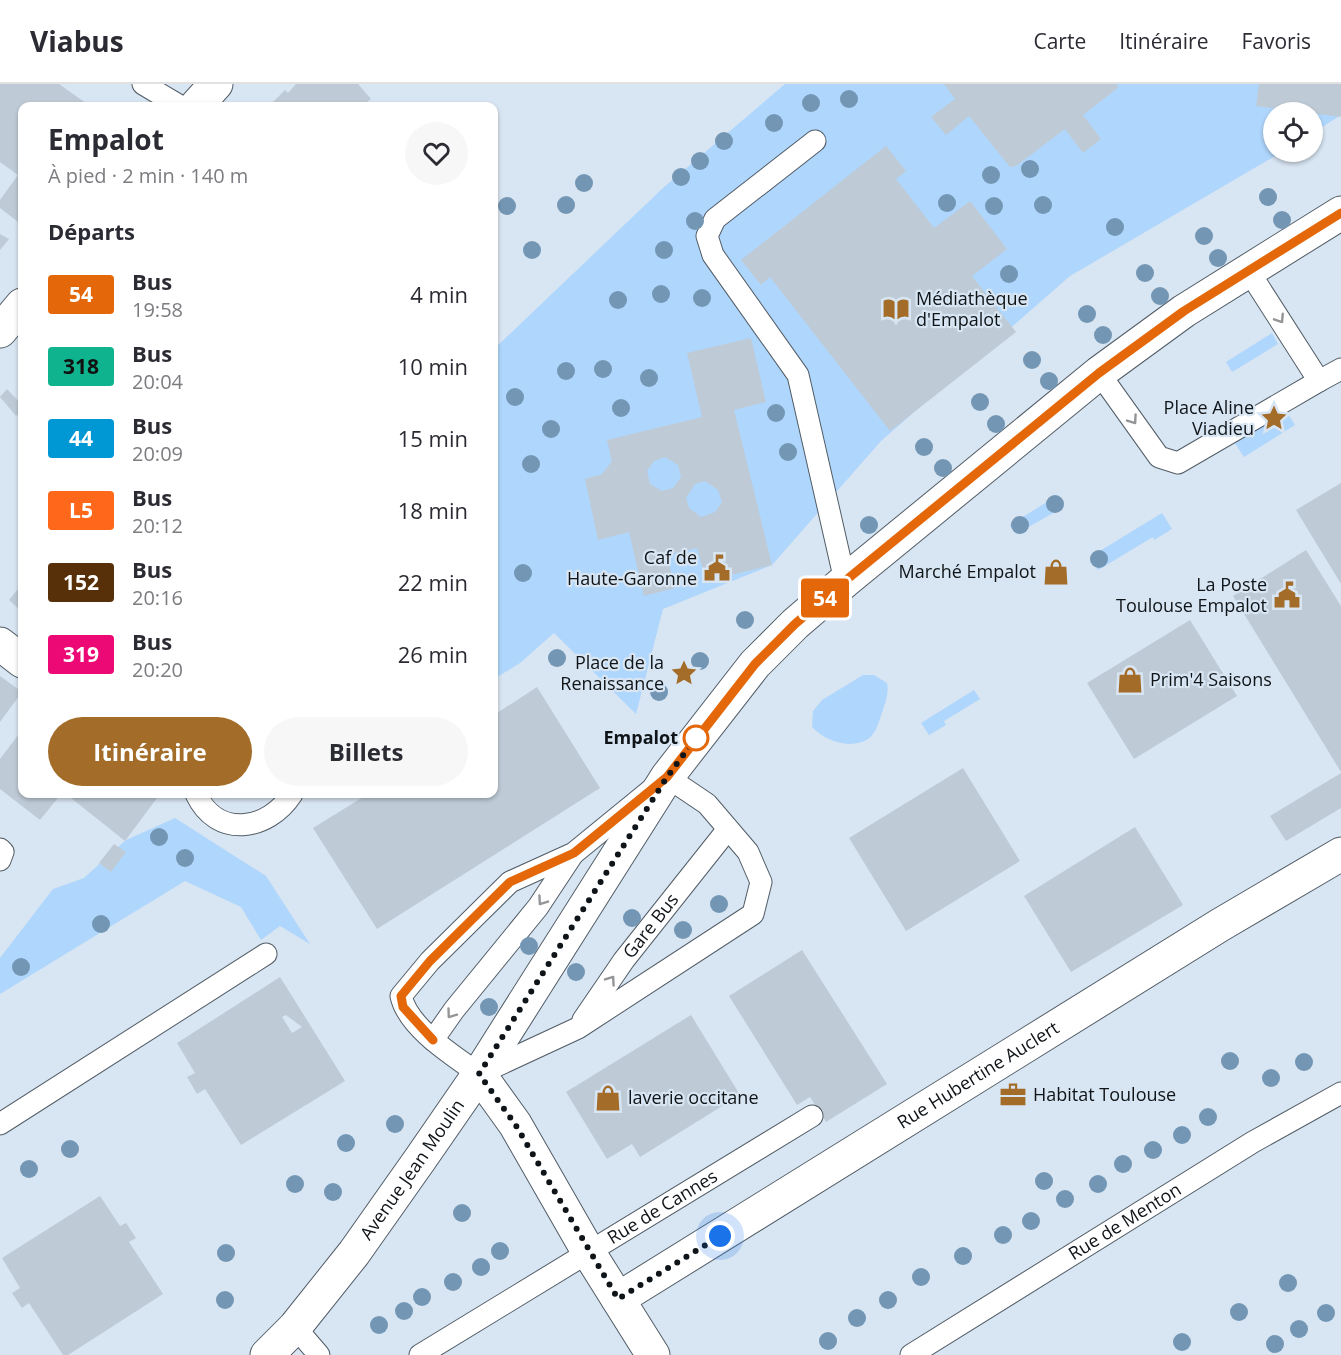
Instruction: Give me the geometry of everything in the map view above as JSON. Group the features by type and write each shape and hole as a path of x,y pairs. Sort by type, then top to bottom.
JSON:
{"street":[{"path":"200,102 216,84"},
{"name":"Avenue Jean Moulin","path":"267,1355 295,1326 354,1253 479,1074 667,777 755,664 795,624 845,581 1099,373 1184,311 1341,213"},
{"path":"0,331 18,310"},
{"path":"0,644 18,658"},
{"name":"Rue Hubertine Auclert","path":"618,1299 1220,925 1341,854"},
{"path":"479,1074 515,1124 653,1355"}],"lane":[{"path":"143,84 173,102"},
{"path":"815,141 715,219 707,236 713,255 798,375 845,581"},
{"path":"1248,270 1319,381"},
{"path":"1099,373 1159,457 1178,463 1341,369"},
{"path":"479,1074 433,1040 403,1007 401,996 430,961 510,882 574,853 667,777 707,804 728,829"},
{"path":"198,798 206,809 219,819 234,824 251,825 274,814 288,798"},
{"name":"Gare Bus","path":"479,1074 578,1028 753,914 761,882 748,852 728,829 624,960 578,1028"},
{"path":"0,849 3,852 0,860"},
{"path":"433,1040 454,1010 538,907 574,853"},
{"path":"0,1124 266,954"},
{"name":"Rue de Menton","path":"911,1355 1253,1142 1341,1093"},
{"name":"Rue de Cannes","path":"420,1355 812,1116"},
{"path":"295,1326 319,1355"}],"shaded area":[{"path":"785,84 1341,84 1341,115 1323,127 1323,102 1263,102 1263,162 1265,162 1070,276 881,441 772,565 663,609 636,714 554,633 520,663 498,677 498,345 663,188"},
{"path":"1272,333 1278,344 1232,372 1226,362"},
{"path":"1286,411 1295,425 1244,457 1235,443"},
{"path":"1058,495 1064,507 1016,534 1010,525"},
{"path":"1162,513 1172,529 1154,540 1153,537 1098,570 1090,557"},
{"path":"863,675 874,675 887,683 886,700 874,733 861,742 846,744 831,740 817,732 812,727 813,711 822,700"},
{"path":"974,690 980,699 944,721 946,725 929,735 921,723"},
{"path":"175,818 266,876 310,944 280,926 261,940 241,907 185,881 0,994 0,958 53,889 84,878 126,840"}],"building":[{"path":"0,84 59,84 84,102 18,102 18,175 0,162"},
{"path":"296,84 358,84 371,99 367,102 273,102 285,90 288,93"},
{"path":"944,84 1116,84 1119,87 1083,115 1101,139 1083,153 1065,129 1016,166 1010,167 969,116 946,135 931,117 955,99"},
{"path":"1259,84 1341,84 1341,117 1323,115 1323,102 1263,102 1263,107 1256,106"},
{"name":"Médiathèque d'Empalot","path":"886,146 906,171 896,179 934,228 970,201 1007,249 972,276 1016,332 890,431 770,277 761,285 741,260"},
{"path":"18,175 18,222 0,208 0,200"},
{"path":"0,234 9,239 0,250"},
{"path":"751,338 766,402 734,410 772,565 706,581 697,548 667,555 675,588 644,596 629,532 598,540 585,479 602,474 612,461 607,440 702,417 687,353","holes":["665,457 678,465 681,477 673,488 662,491 650,484 647,471 654,461","705,481 718,490 722,502 715,512 701,517 689,508 686,498 695,484"]},
{"path":"7,389 18,401 18,414 16,416 0,397"},
{"path":"1341,483 1341,584 1296,510"},
{"path":"1306,550 1341,606 1341,772 1233,596"},
{"path":"18,589 18,608 9,600"},
{"path":"1190,620 1237,696 1134,759 1087,683"},
{"path":"0,676 18,689 18,697 0,722"},
{"path":"537,687 600,788 377,929 313,828 362,798 498,798 498,712"},
{"path":"18,735 18,798 58,798 40,820 0,789 0,759"},
{"path":"963,768 1020,861 906,931 849,838"},
{"path":"1341,773 1341,808 1286,841 1270,816"},
{"path":"71,798 157,798 125,841"},
{"path":"1135,827 1183,905 1071,972 1024,896"},
{"path":"114,844 126,852 111,872 99,863"},
{"path":"802,950 887,1084 826,1122 810,1097 797,1105 729,996"},
{"path":"280,977 345,1081 241,1145 205,1089 197,1094 187,1077 195,1073 177,1043","holes":["286,1015 302,1027 292,1033 282,1017"]},
{"path":"691,1015 740,1095 640,1157 632,1144 607,1159 566,1092"},
{"path":"100,1196 120,1226 126,1223 136,1238 129,1242 163,1294 68,1355 63,1355 29,1303 22,1308 12,1293 20,1288 2,1258"}],"bus line":[{"name":"54","path":"433,1040 403,1007 401,996 430,961 510,882 574,853 667,777 725,699 755,664 795,624 1099,373 1184,311 1341,213"}],"place":[{"name":"Médiathèque d'Empalot","path":"896,309"},
{"name":"Place Aline Viadieu","path":"1274,418"},
{"name":"Caf de Haute-Garonne","path":"717,568"},
{"name":"Marché Empalot","path":"1056,572"},
{"name":"La Poste Toulouse Empalot","path":"1287,595"},
{"name":"Place de la Renaissance","path":"684,673"},
{"name":"Prim'4 Saisons","path":"1130,680"},
{"name":"Empalot","path":"696,738"},
{"name":"Habitat Toulouse","path":"1013,1095"},
{"name":"laverie occitane","path":"608,1098"}],"route":[{"path":"696,738 667,777 479,1074 515,1124 618,1299 720,1236"}]}
